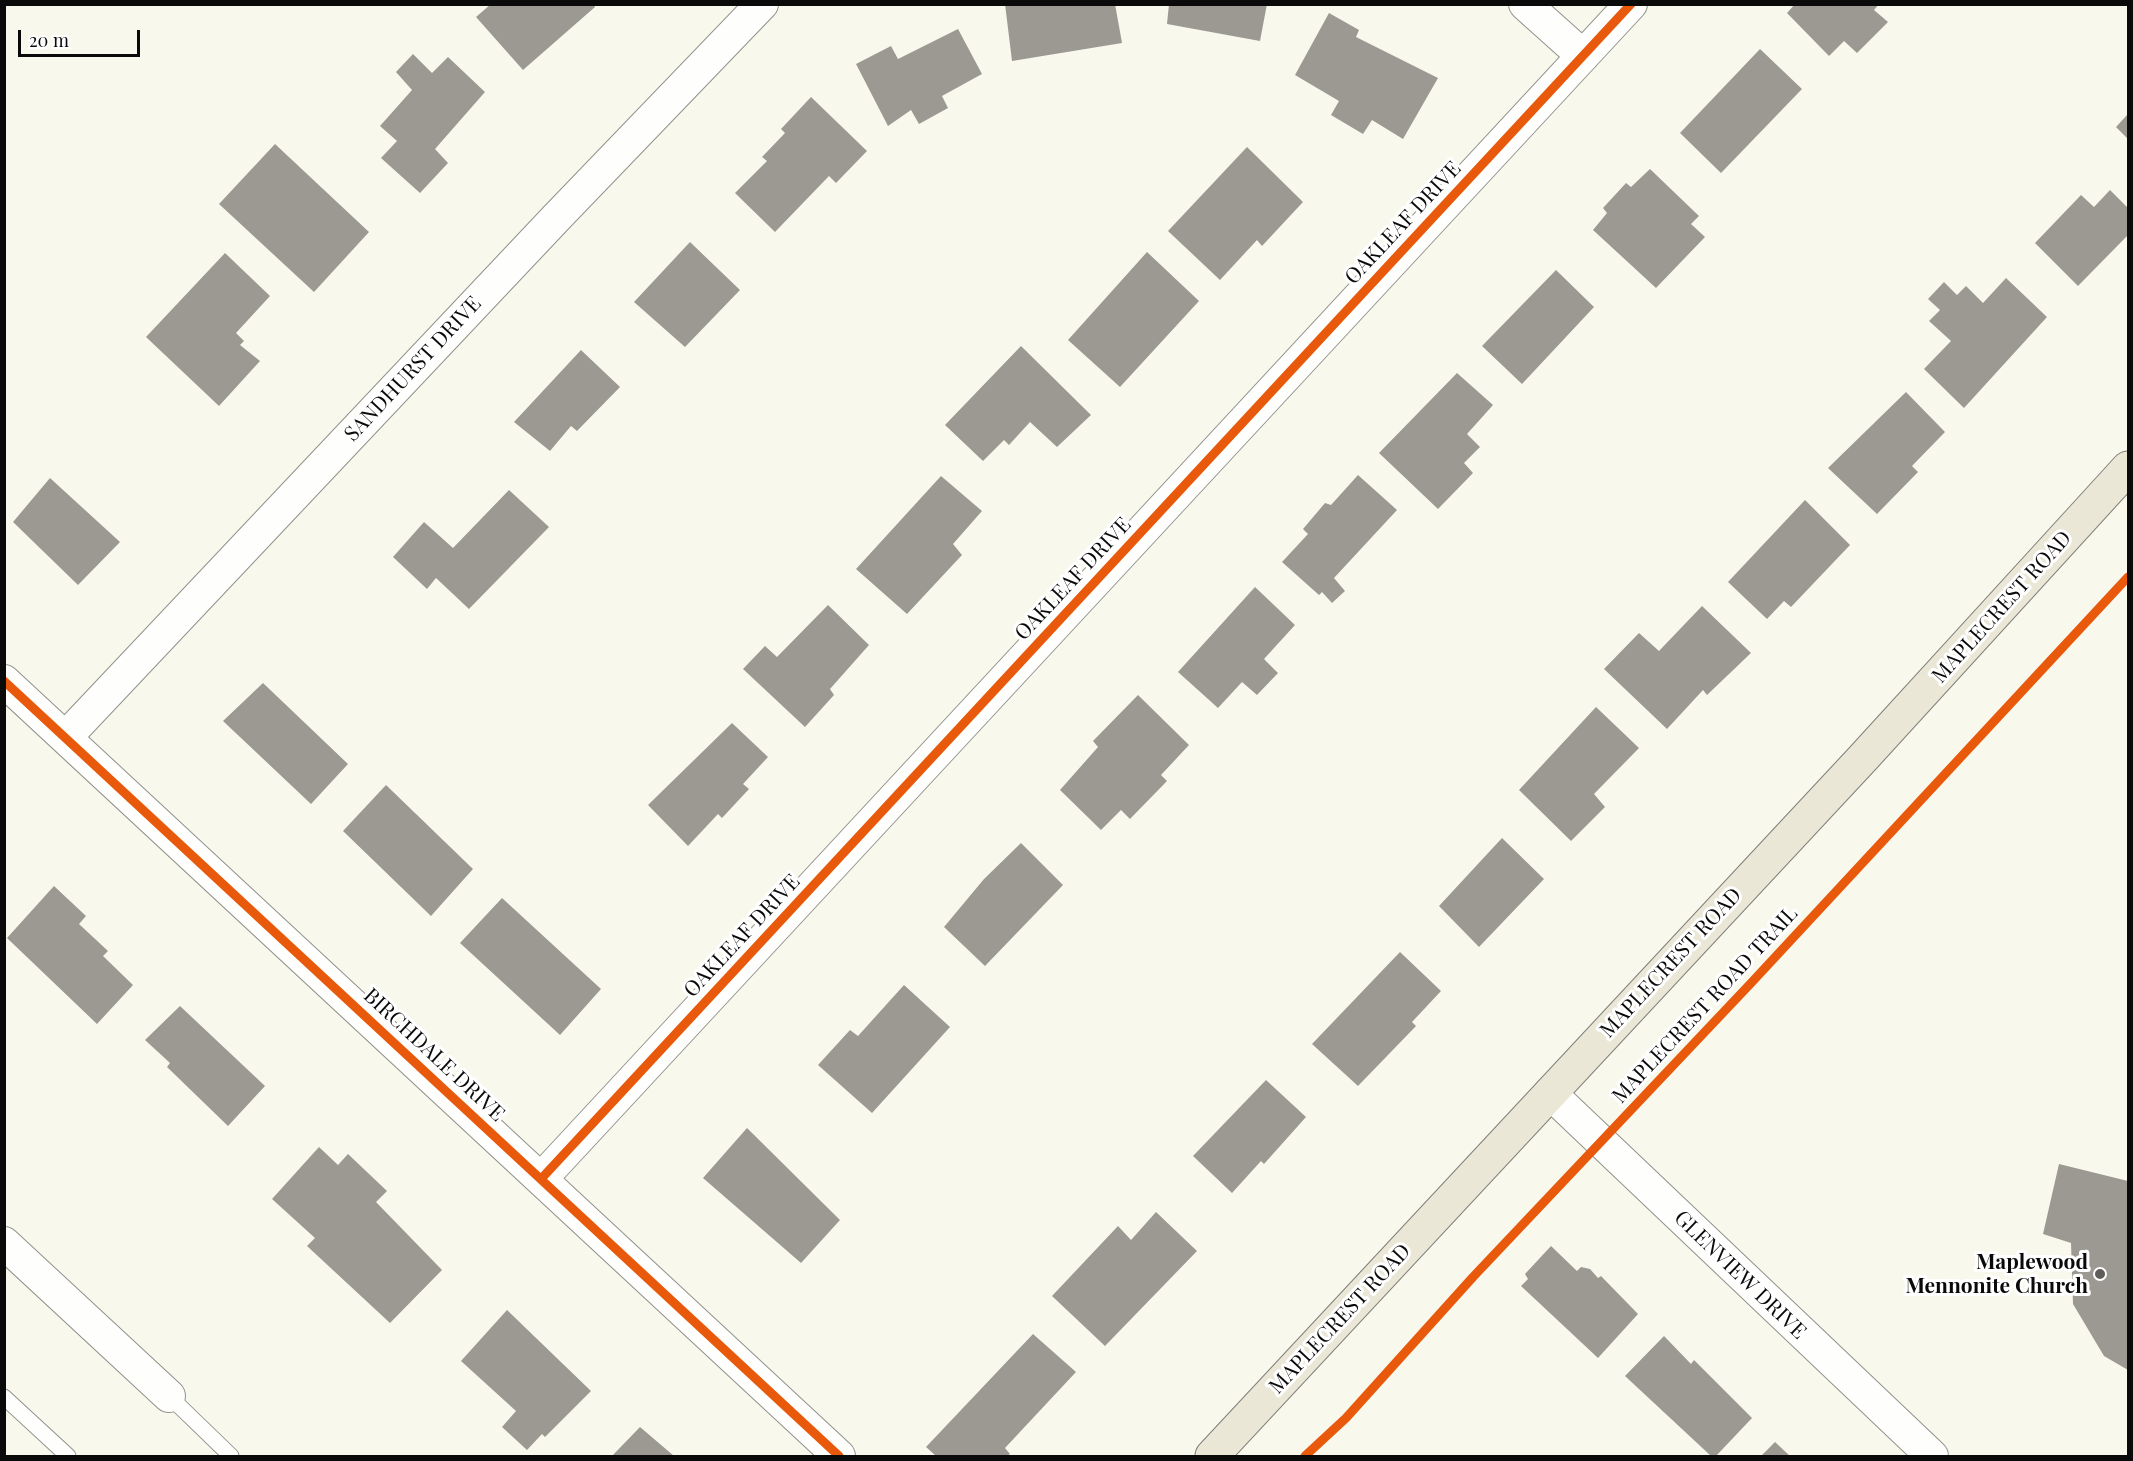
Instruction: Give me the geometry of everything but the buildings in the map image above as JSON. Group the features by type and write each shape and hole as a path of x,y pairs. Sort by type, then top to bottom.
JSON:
{"main road":[{"name":"MAPLECREST ROAD","path":"1212,1456 1863,758 2128,468"}],"street":[{"name":"SANDHURST DRIVE","path":"66,737 556,218 762,4"},
{"path":"1525,4 1582,56"},
{"name":"OAKLEAF DRIVE","path":"541,1179 1631,4"},
{"name":"BIRCHDALE DRIVE","path":"4,681 839,1456"},
{"name":"GLENVIEW DRIVE","path":"1550,1093 1932,1456"},
{"path":"4,1243 170,1396"}],"lane":[{"path":"170,1396 231,1456"},
{"path":"4,1397 68,1456"}],"cycle path":[{"path":"541,1179 1631,4"},
{"name":"MAPLECREST ROAD TRAIL","path":"1305,1456 1346,1418 1473,1277 1752,982 2128,577"},
{"path":"4,681 839,1456"}],"place":[{"name":"Maplewood Mennonite Church","path":"2100,1274"}]}
